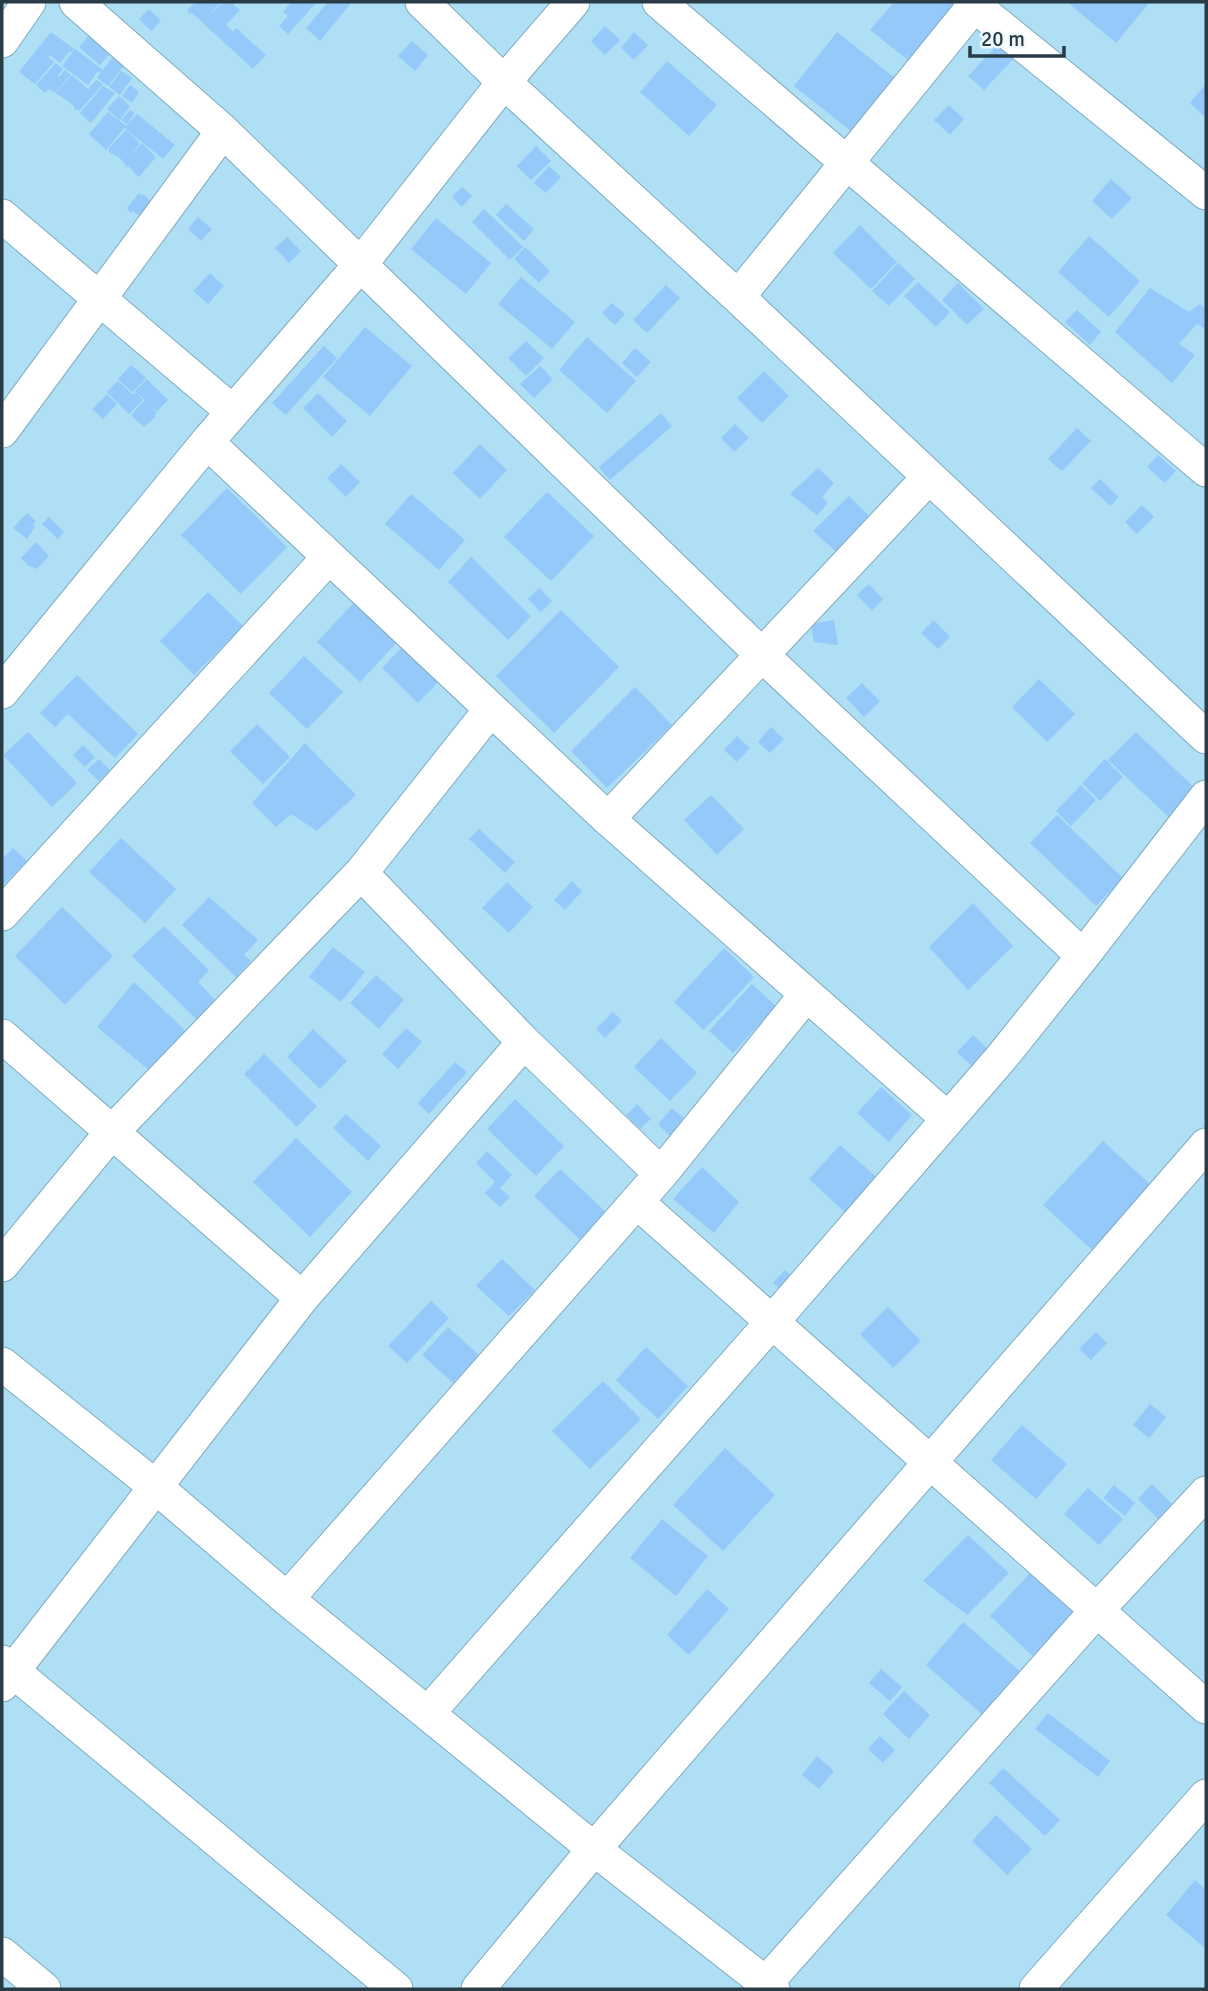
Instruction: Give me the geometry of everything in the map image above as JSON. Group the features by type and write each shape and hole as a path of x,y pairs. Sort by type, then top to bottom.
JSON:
{"street":[{"path":"2,41 29,2"},
{"path":"76,2 223,131 761,654 1083,956"},
{"path":"422,2 504,82 738,297 1206,737"},
{"path":"2,692 207,442 360,265 504,82 573,2"},
{"path":"659,2 1206,470"},
{"path":"738,297 974,3 1206,193"},
{"path":"2,429 223,131"},
{"path":"2,216 233,412"},
{"path":"207,442 608,819 948,1119"},
{"path":"608,819 929,477"},
{"path":"2,914 329,557"},
{"path":"2,1265 111,1133 361,873 491,709"},
{"path":"428,1713 1000,1058 1206,797"},
{"path":"361,873 524,1042 661,1174"},
{"path":"287,1600 661,1174 806,995"},
{"path":"2,1036 302,1297"},
{"path":"396,1989 5,1673 156,1487 302,1297 524,1042"},
{"path":"478,1989 594,1849 1206,1145"},
{"path":"636,1202 1206,1707"},
{"path":"2,1364 156,1487 287,1600 594,1849 769,1986 1098,1609 1206,1493"},
{"path":"1035,1989 1206,1796"},
{"path":"2,1954 44,1989"}],"building":[{"path":"195,2 221,2 212,13 223,2 230,2 240,10 226,25 233,32 236,28 266,55 253,69 187,11"},
{"path":"291,2 316,3 288,34 279,26 288,16 283,12"},
{"path":"328,2 352,2 320,41 306,28"},
{"path":"894,2 961,2 914,65 870,30"},
{"path":"1067,2 1150,2 1116,43"},
{"path":"149,9 161,21 151,31 139,19"},
{"path":"96,26 118,44 100,65 79,47"},
{"path":"605,26 620,40 605,55 591,41"},
{"path":"51,32 74,49 60,63 50,55 48,57 54,62 35,84 19,72"},
{"path":"634,32 648,45 634,60 621,48"},
{"path":"837,32 895,78 852,132 794,86"},
{"path":"1003,39 1019,53 984,90 968,76"},
{"path":"412,41 428,55 415,71 398,56"},
{"path":"75,49 103,70 117,51 128,60 108,86 97,78 101,72 98,71 88,85 62,66"},
{"path":"667,61 717,105 689,136 640,92"},
{"path":"56,63 63,69 58,75 60,77 64,70 71,75 55,93 49,89 45,93 36,85"},
{"path":"121,71 132,78 120,95 109,87"},
{"path":"72,75 88,89 96,80 103,84 79,111 56,93"},
{"path":"1206,84 1206,118 1190,103"},
{"path":"130,85 139,92 132,103 122,96"},
{"path":"103,86 115,93 91,123 80,113"},
{"path":"119,96 130,106 120,120 107,109"},
{"path":"949,105 964,119 950,135 934,120"},
{"path":"130,110 135,113 127,124 121,120"},
{"path":"108,112 126,126 137,114 175,145 163,159 124,128 106,150 89,134"},
{"path":"126,130 140,143 130,155 142,143 156,157 139,177 120,158 109,152 109,148"},
{"path":"536,146 551,161 531,180 517,166"},
{"path":"549,166 561,177 546,193 534,183"},
{"path":"1111,179 1132,198 1112,219 1092,201"},
{"path":"462,187 472,196 462,207 452,197"},
{"path":"139,193 153,204 141,217 127,208"},
{"path":"506,204 534,229 524,241 496,215"},
{"path":"484,209 523,247 510,260 472,222"},
{"path":"198,217 212,229 201,241 188,229"},
{"path":"436,218 491,263 466,294 411,249"},
{"path":"860,225 897,262 871,289 833,253"},
{"path":"1089,236 1140,281 1109,317 1058,272"},
{"path":"287,237 301,251 289,263 275,248"},
{"path":"525,247 550,271 539,283 514,259"},
{"path":"898,263 915,279 889,306 872,291"},
{"path":"210,273 224,286 208,304 193,291"},
{"path":"521,277 575,322 552,349 498,304"},
{"path":"918,282 950,312 936,327 904,296"},
{"path":"958,283 984,309 967,325 942,300"},
{"path":"666,285 680,298 647,333 633,320"},
{"path":"1150,288 1189,312 1200,304 1206,309 1206,329 1197,324 1179,344 1195,355 1172,383 1115,332"},
{"path":"612,303 625,314 615,325 602,313"},
{"path":"1077,310 1101,332 1090,345 1065,322"},
{"path":"365,327 412,366 370,416 323,377"},
{"path":"587,337 636,381 607,413 559,370"},
{"path":"526,341 544,358 526,376 508,358"},
{"path":"324,346 337,358 286,415 272,403"},
{"path":"635,348 651,362 637,377 622,363"},
{"path":"131,365 146,378 132,392 118,379"},
{"path":"540,366 553,379 534,398 520,384"},
{"path":"764,371 789,396 762,423 737,398"},
{"path":"147,379 168,400 157,411 151,407 157,413 154,415 156,416 144,427 131,415 145,400 135,391"},
{"path":"118,381 133,395 136,392 143,400 129,414 107,392"},
{"path":"318,393 347,421 332,437 303,408"},
{"path":"107,394 117,404 103,419 92,409"},
{"path":"661,413 672,426 610,480 599,467"},
{"path":"735,424 749,438 734,452 721,438"},
{"path":"1077,428 1091,441 1062,471 1048,459"},
{"path":"480,444 507,470 480,499 453,473"},
{"path":"1158,455 1176,471 1165,483 1147,467"},
{"path":"341,464 360,482 346,497 327,478"},
{"path":"818,468 834,483 822,497 828,503 817,515 790,494"},
{"path":"1100,479 1119,497 1110,506 1091,488"},
{"path":"227,488 287,547 241,594 181,535"},
{"path":"547,492 594,536 551,581 504,537"},
{"path":"411,494 465,540 439,570 385,524"},
{"path":"849,496 876,523 844,559 813,531"},
{"path":"1142,505 1154,517 1137,534 1125,522"},
{"path":"27,513 36,521 27,539 13,528"},
{"path":"49,517 64,532 58,539 42,524"},
{"path":"36,542 49,556 37,569 21,558"},
{"path":"471,557 531,616 508,640 448,582"},
{"path":"869,584 883,599 872,610 857,595"},
{"path":"539,588 552,601 541,612 528,599"},
{"path":"208,592 243,626 194,675 160,641"},
{"path":"358,598 401,638 360,682 317,642"},
{"path":"561,610 619,667 554,733 496,676"},
{"path":"834,620 838,645 814,642 811,624"},
{"path":"934,620 950,637 938,649 921,633"},
{"path":"406,643 442,678 418,703 382,668"},
{"path":"304,656 343,692 307,729 269,693"},
{"path":"77,675 138,734 115,758 68,714 55,727 40,713"},
{"path":"1039,679 1075,714 1047,742 1012,707"},
{"path":"862,683 880,701 864,717 846,698"},
{"path":"635,687 672,725 607,788 571,751"},
{"path":"257,724 290,757 263,784 230,751"},
{"path":"771,727 784,739 770,753 758,742"},
{"path":"28,732 77,783 52,807 3,755"},
{"path":"1136,732 1200,793 1174,822 1108,760"},
{"path":"737,736 750,748 737,762 724,750"},
{"path":"305,743 356,795 317,831 291,814 276,827 252,803"},
{"path":"83,745 95,757 85,767 73,755"},
{"path":"99,759 110,770 99,781 87,770"},
{"path":"1105,759 1123,777 1100,801 1082,783"},
{"path":"1081,785 1096,800 1071,826 1056,811"},
{"path":"711,795 744,829 717,855 684,820"},
{"path":"1057,815 1123,878 1096,906 1030,843"},
{"path":"479,829 515,862 505,873 469,839"},
{"path":"121,838 176,889 145,923 89,872"},
{"path":"13,848 27,861 2,886 2,859"},
{"path":"572,881 582,891 565,910 554,900"},
{"path":"507,882 533,907 509,933 482,908"},
{"path":"209,897 258,940 244,955 251,961 236,977 182,925"},
{"path":"973,903 1013,946 968,990 929,947"},
{"path":"62,907 113,956 65,1005 15,956"},
{"path":"164,926 209,970 198,982 219,1004 199,1022 132,956"},
{"path":"333,947 365,972 341,1002 309,977"},
{"path":"724,948 754,977 704,1030 674,1002"},
{"path":"376,975 404,1000 379,1029 350,1003"},
{"path":"134,982 186,1031 149,1070 97,1027"},
{"path":"752,984 776,1006 733,1053 709,1031"},
{"path":"613,1012 622,1021 605,1038 596,1029"},
{"path":"406,1028 422,1042 398,1069 382,1054"},
{"path":"313,1029 347,1061 320,1089 287,1057"},
{"path":"973,1035 993,1054 977,1071 957,1052"},
{"path":"661,1038 697,1073 670,1101 634,1067"},
{"path":"264,1054 317,1106 297,1127 244,1074"},
{"path":"455,1062 467,1072 429,1114 418,1103"},
{"path":"881,1087 912,1115 889,1142 857,1113"},
{"path":"515,1099 564,1146 536,1176 487,1129"},
{"path":"637,1104 651,1119 640,1129 626,1115"},
{"path":"672,1108 687,1121 672,1138 658,1124"},
{"path":"346,1114 381,1146 368,1161 333,1128"},
{"path":"296,1138 352,1192 310,1237 253,1182"},
{"path":"1103,1141 1152,1186 1092,1250 1043,1205"},
{"path":"840,1145 882,1182 850,1217 809,1179"},
{"path":"487,1151 512,1175 500,1188 510,1197 500,1207 485,1193 495,1182 476,1163"},
{"path":"702,1167 739,1202 714,1233 673,1199"},
{"path":"560,1169 606,1212 580,1240 534,1196"},
{"path":"502,1259 535,1290 509,1316 476,1286"},
{"path":"785,1270 798,1281 786,1294 773,1283"},
{"path":"431,1301 449,1318 407,1363 388,1346"},
{"path":"888,1307 921,1341 893,1368 860,1334"},
{"path":"448,1327 479,1355 453,1383 422,1355"},
{"path":"1096,1332 1107,1343 1091,1360 1079,1349"},
{"path":"646,1347 688,1386 658,1419 616,1380"},
{"path":"603,1381 641,1419 590,1469 552,1431"},
{"path":"1150,1404 1166,1417 1149,1438 1133,1425"},
{"path":"1022,1425 1067,1464 1036,1499 991,1460"},
{"path":"725,1448 775,1495 723,1551 673,1505"},
{"path":"1152,1484 1175,1507 1161,1522 1138,1499"},
{"path":"1114,1485 1135,1503 1125,1516 1103,1498"},
{"path":"1088,1488 1123,1519 1099,1545 1064,1514"},
{"path":"662,1519 708,1556 676,1596 630,1558"},
{"path":"968,1535 1009,1573 967,1615 923,1581"},
{"path":"1031,1572 1080,1617 1039,1662 990,1616"},
{"path":"707,1589 729,1609 689,1655 667,1635"},
{"path":"963,1622 1023,1674 985,1717 926,1665"},
{"path":"881,1669 902,1687 890,1701 869,1683"},
{"path":"904,1691 930,1715 909,1739 883,1714"},
{"path":"1048,1713 1110,1761 1098,1777 1035,1729"},
{"path":"880,1736 895,1750 883,1763 868,1749"},
{"path":"817,1756 834,1771 819,1789 802,1775"},
{"path":"1003,1768 1060,1820 1045,1836 989,1783"},
{"path":"996,1815 1032,1849 1007,1875 972,1841"},
{"path":"1195,1880 1206,1890 1206,1949 1166,1915"}]}
